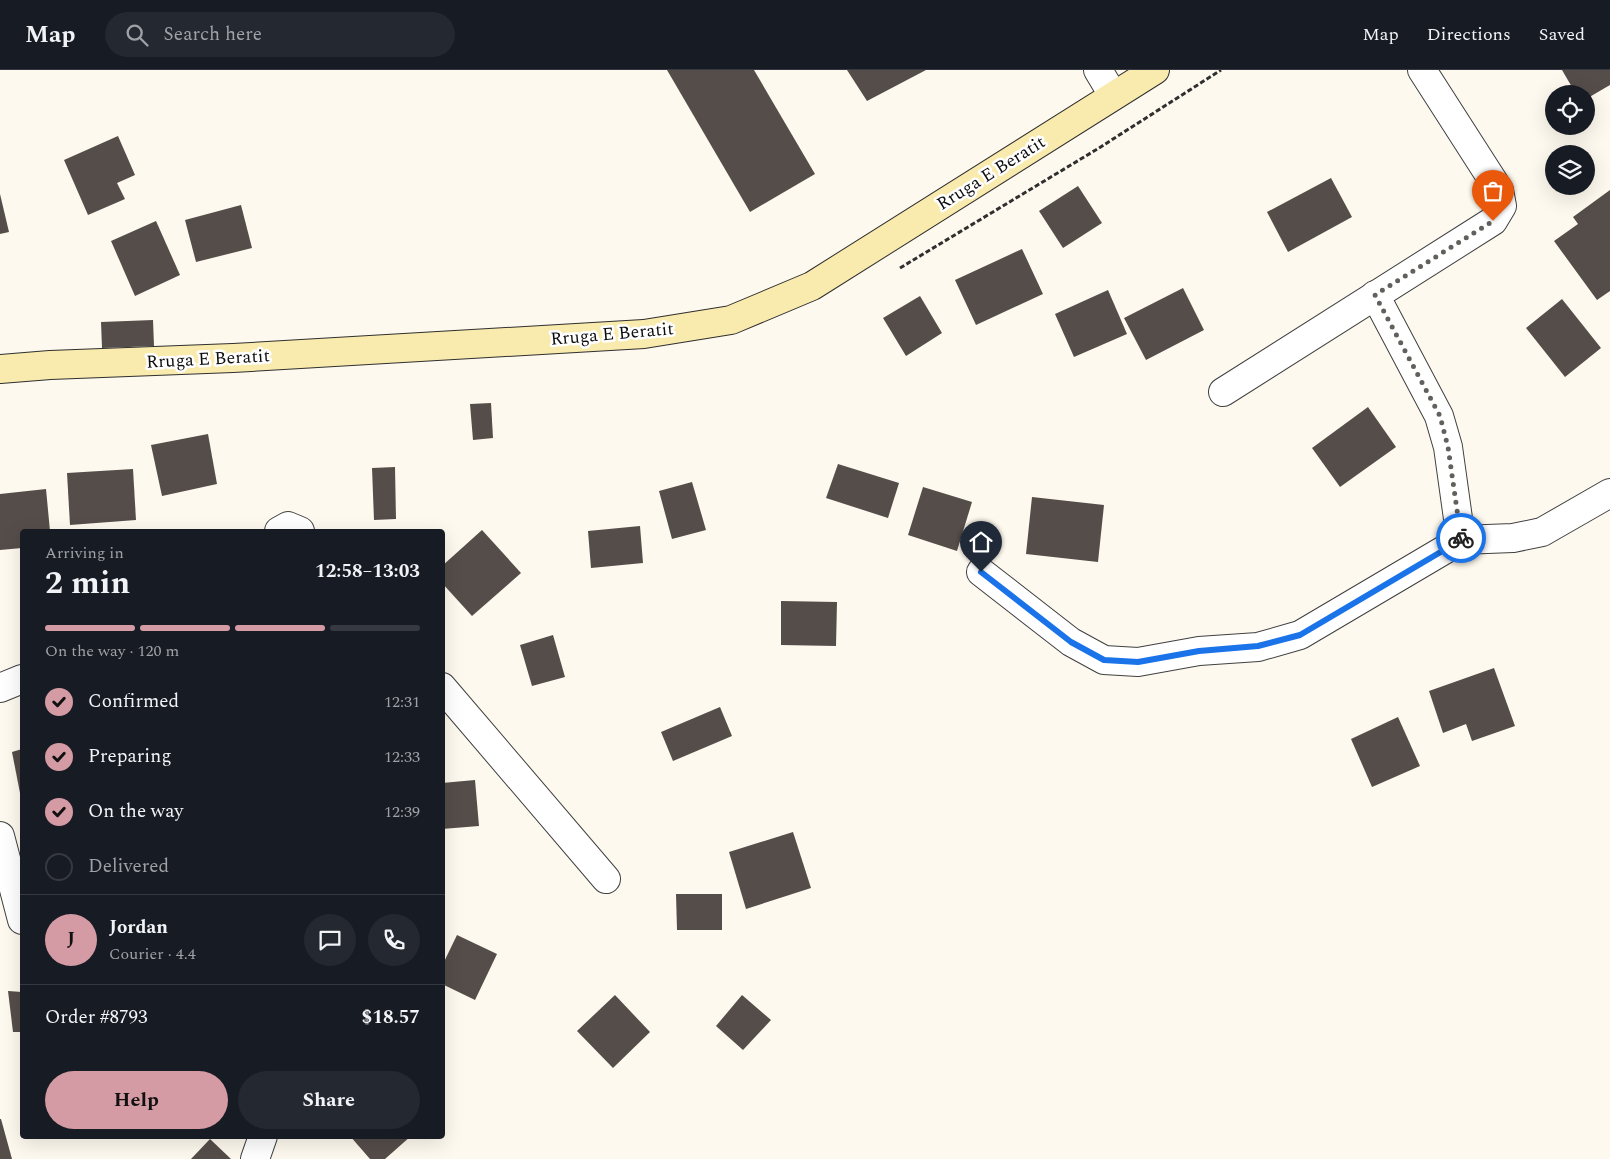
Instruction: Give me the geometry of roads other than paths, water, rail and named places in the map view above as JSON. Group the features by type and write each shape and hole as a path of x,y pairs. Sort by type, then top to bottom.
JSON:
{"main road":[{"name":"Rruga E Beratit","path":"0,369 50,365 233,358 644,334 731,320 812,286 1155,70"}],"street":[{"path":"1098,70 1113,95"},
{"path":"1223,392 1493,221 1502,206 1499,190 1422,70"},
{"path":"1375,295 1440,416 1448,447 1461,540"},
{"path":"981,572 1071,642 1104,660 1138,662 1199,651 1258,646 1300,635 1461,540 1513,538 1542,532 1610,492"},
{"path":"283,529 288,526 295,529"},
{"path":"0,688 20,680"},
{"path":"445,691 606,879"},
{"path":"0,836 20,912"},
{"path":"255,1159 262,1139"}]}
